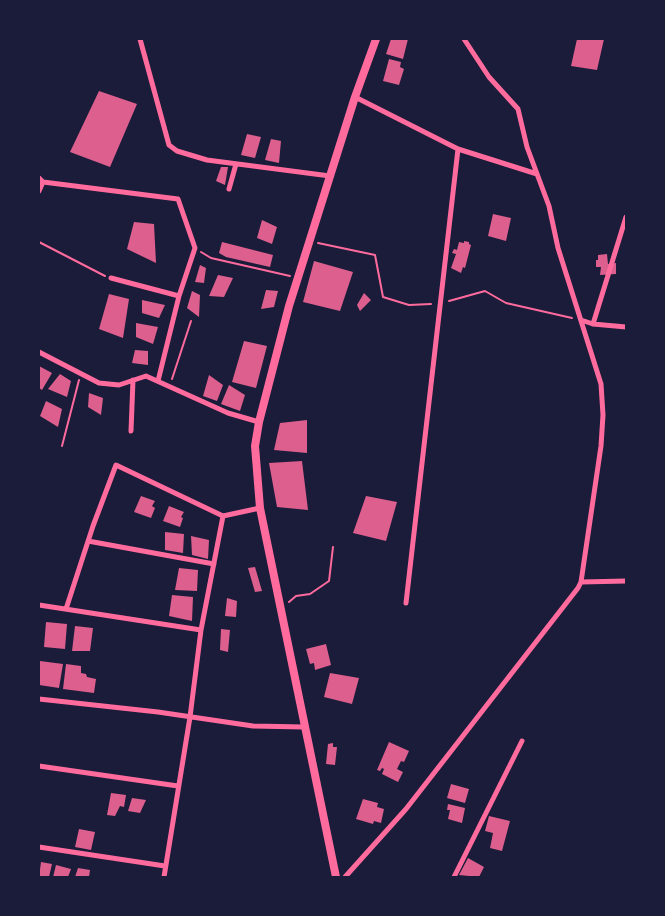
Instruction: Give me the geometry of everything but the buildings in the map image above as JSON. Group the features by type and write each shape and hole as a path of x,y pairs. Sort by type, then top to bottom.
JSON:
{"highway":[{"path":"336,877 260,508 255,446 289,306 355,97 376,39"}],"street":[{"path":"140,39 169,145 177,151 207,160 330,176"},
{"path":"345,877 406,809 581,582 601,446 603,415 601,384 558,248 549,206 527,147 518,109 489,77 464,39"},
{"path":"355,97 459,149 537,174"},
{"path":"406,603 459,149"},
{"path":"229,189 236,164"},
{"path":"39,191 41,180 178,199 195,248 179,296 158,381"},
{"path":"593,324 626,217"},
{"path":"111,278 179,296"},
{"path":"581,321 626,327"},
{"path":"39,352 99,383 119,385 146,376 228,413 259,422"},
{"path":"131,431 133,381"},
{"path":"66,609 116,465 223,516 260,508"},
{"path":"164,877 190,717 201,630 223,516"},
{"path":"88,541 214,564"},
{"path":"581,582 626,580"},
{"path":"39,605 201,630"},
{"path":"39,699 253,726 304,727"},
{"path":"454,877 522,741"},
{"path":"39,766 178,786"},
{"path":"39,847 165,866"}],"path":[{"path":"309,241 375,255 383,297 409,305 440,303 485,291 506,303 581,321"},
{"path":"39,242 111,278"},
{"path":"195,248 210,258 293,276"},
{"path":"169,387 191,321"},
{"path":"62,446 81,374"},
{"path":"280,610 296,596 310,594 329,582 333,547"}]}
